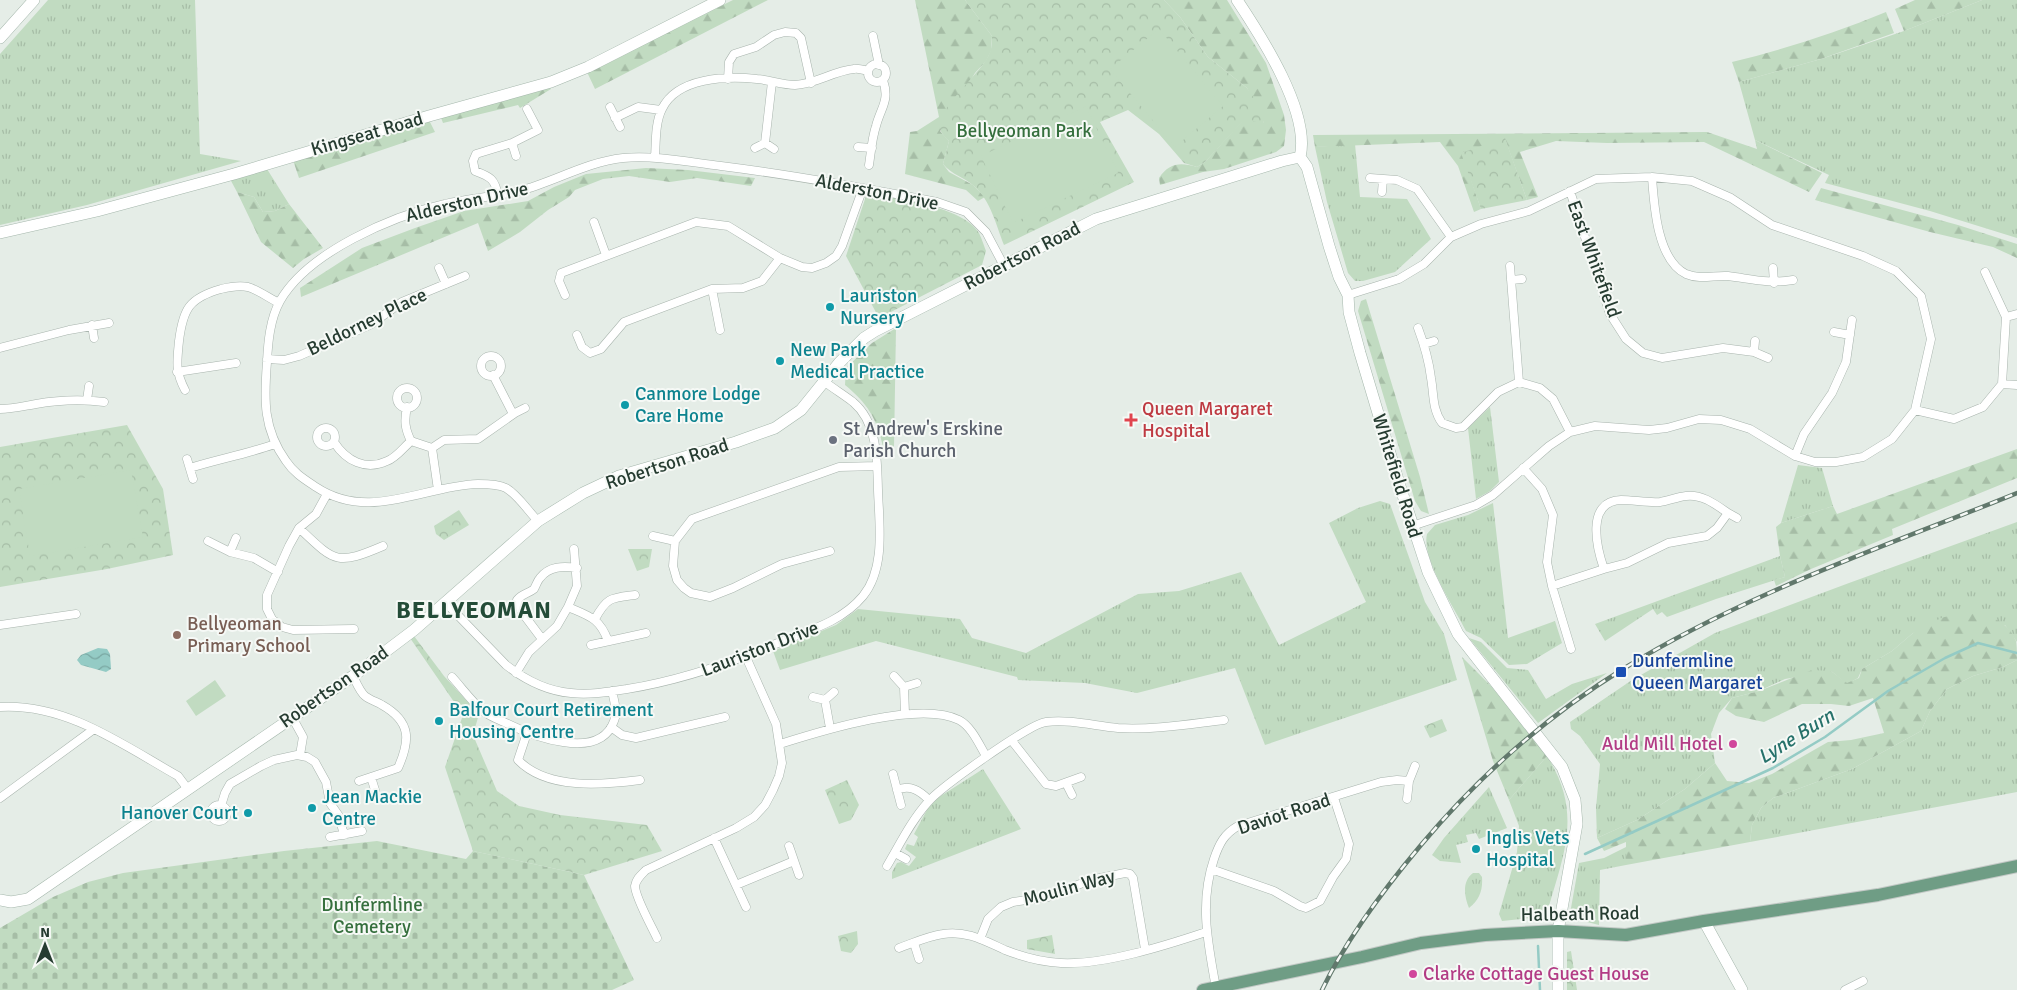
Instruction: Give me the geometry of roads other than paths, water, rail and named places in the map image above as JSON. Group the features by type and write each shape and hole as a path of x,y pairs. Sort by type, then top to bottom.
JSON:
{"main road":[{"name":"Halbeath Road","path":"1210,989 1421,943 1485,935 1558,931 1626,935 1704,921 1878,895 2017,866"}],"street":[{"path":"0,38 34,0"},
{"name":"Kingseat Road","path":"0,233 97,211 216,179 552,82 588,67 720,0"},
{"name":"Whitefield Road","path":"1237,0 1266,46 1284,80 1301,130 1304,145 1300,157 1307,167 1328,246 1348,295 1349,312 1360,353 1412,526 1434,587 1458,634 1554,756 1572,789 1577,812 1577,824 1558,931 1558,990"},
{"path":"728,79 729,62 734,54 756,47 774,35 785,32 796,33 801,38 811,83"},
{"path":"868,71 872,81 878,82 883,80 886,75 885,70 879,65 873,36"},
{"path":"868,71 871,67 879,65"},
{"path":"655,158 657,127 661,110 667,100 682,87 693,83 728,79 757,79 793,85 811,83 855,68 868,71"},
{"path":"869,165 876,125 885,103 886,94 883,80"},
{"path":"765,143 772,82"},
{"path":"610,107 620,127"},
{"path":"615,118 638,107 661,110"},
{"path":"498,196 496,184 489,176 475,171 473,161 476,154 512,143 538,130 527,109"},
{"path":"512,143 516,156"},
{"path":"755,148 765,143"},
{"path":"765,143 774,149"},
{"path":"858,147 872,148"},
{"name":"Robertson Road","path":"0,900 16,902 28,900 353,676 414,630 538,521 583,493 619,476 736,442 775,428 801,410 839,362 864,338 1096,219 1264,166 1300,157"},
{"name":"Alderston Drive","path":"538,521 505,487 490,484 466,485 385,502 357,502 327,494 296,474 275,444 264,407 270,328 279,302 303,271 338,248 387,222 448,203 498,196 523,190 583,167 622,158 655,158 741,169 863,188 937,202 966,212 986,232 1004,266"},
{"path":"1348,295 1399,280 1413,272 1451,237 1481,224 1529,211 1596,180 1652,177 1692,181 1731,198 1772,225 1863,256 1896,271 1921,296 1931,339 1915,410 1892,439 1863,457 1836,462 1815,462 1795,456 1750,429 1721,420 1699,419 1667,428 1649,430 1595,426 1570,432 1549,446 1494,495 1476,505 1412,526"},
{"path":"1652,177 1654,213 1669,260 1678,268 1687,274 1703,278 1726,276 1774,283 1793,280"},
{"path":"1370,178 1397,180 1417,189 1451,237"},
{"path":"1382,192 1383,179"},
{"path":"564,294 560,281 561,273 696,222 728,226 780,258 802,267 812,268 825,264 836,256 842,246 863,188"},
{"name":"East Whitefield","path":"1570,192 1610,314 1626,339 1643,353 1662,358 1723,348 1754,352 1768,358"},
{"path":"594,222 606,256"},
{"path":"577,335 582,347 590,353 601,349 624,322 712,289 743,288 762,281 780,258"},
{"path":"1510,266 1519,382"},
{"path":"439,268 446,284"},
{"path":"1774,268 1774,283"},
{"path":"1915,410 1954,418 1983,407 2002,384 2006,316 1985,272"},
{"name":"Beldorney Place","path":"267,359 284,360 299,356 370,325 402,302 464,276"},
{"path":"1511,280 1522,280"},
{"path":"185,390 177,372 182,322 190,304 214,291 236,286 248,287 279,302"},
{"path":"712,289 720,330"},
{"path":"2006,316 2017,314"},
{"path":"1795,456 1804,434 1832,393 1846,362 1852,320"},
{"path":"0,348 69,330 109,323"},
{"path":"92,325 94,338"},
{"path":"1418,328 1424,344 1431,376 1435,410 1442,423 1449,426 1463,427 1498,392 1519,382 1540,388 1554,398 1570,432"},
{"path":"1834,332 1850,335"},
{"path":"1754,352 1755,341"},
{"path":"1424,344 1434,342"},
{"path":"177,372 236,363"},
{"path":"493,375 513,414"},
{"name":"Lauriston Drive","path":"445,602 516,673 530,681 569,693 591,694 676,680 746,657 839,618 864,595 876,572 879,532 877,466 873,435 867,419 854,403 825,382"},
{"path":"2002,384 2017,386"},
{"path":"87,400 89,386"},
{"path":"0,409 53,402 87,400 104,402"},
{"path":"407,407 404,418 405,429 412,441 432,448"},
{"path":"432,448 444,440 478,439 513,414 525,408"},
{"path":"334,442 340,452 351,461 368,465 388,461 412,441"},
{"path":"190,468 228,457 251,453 275,444"},
{"path":"432,448 438,490"},
{"path":"187,458 192,478"},
{"path":"830,551 782,564 718,595 710,597 691,593 677,580 672,566 676,540 692,519 706,512 839,467 877,466"},
{"path":"1524,468 1542,489 1552,515 1547,562 1571,650"},
{"path":"327,494 316,514 299,528 289,546 267,595 267,609 272,619 282,626 293,630 354,630"},
{"path":"1604,569 1597,549 1596,529 1602,509 1609,503 1619,500 1660,502 1688,496 1702,497 1737,518"},
{"path":"1552,586 1627,563 1668,542 1707,536 1718,528 1728,513"},
{"path":"299,528 324,551 337,558 356,558 384,546"},
{"path":"653,536 676,540"},
{"path":"230,552 236,538"},
{"path":"208,540 230,552 254,558 278,572"},
{"path":"516,673 529,652 557,626 568,607 577,586 574,549"},
{"path":"542,639 521,610 517,600 523,594 534,589 540,577 552,569 577,568"},
{"path":"595,619 602,605 609,599 635,595"},
{"path":"568,607 600,623 608,641"},
{"path":"0,624 76,614"},
{"path":"591,645 646,633"},
{"path":"656,938 637,894 635,886 638,877 646,870 736,828 754,817 764,805 779,776 782,763 776,724 746,657"},
{"path":"353,676 364,696 384,706 399,717 406,732 406,749 398,768 359,781"},
{"path":"894,676 904,686 905,714"},
{"path":"452,677 483,712 528,734 560,742 578,744 604,736 615,721 616,712 612,691"},
{"path":"904,686 917,683"},
{"path":"826,700 834,692"},
{"path":"812,697 826,700"},
{"path":"826,700 830,728"},
{"path":"0,707 37,709 57,713 94,729 178,776 188,788"},
{"path":"780,744 830,728 905,714 936,712 960,720 972,733 986,756"},
{"path":"292,717 303,737 300,755"},
{"path":"611,727 622,735 636,738 725,717"},
{"path":"887,866 916,816 929,800 986,756 1044,722 1059,721 1118,728 1152,728 1224,720"},
{"path":"0,798 94,729"},
{"path":"528,734 518,760 528,770 558,780 588,784 612,784 640,780"},
{"path":"1012,741 1046,784 1056,786 1082,777"},
{"path":"221,806 225,793 233,783 274,760 300,755 316,762 326,782 330,803 339,816 344,835"},
{"path":"1408,799 1409,781 1414,766"},
{"path":"893,774 901,805"},
{"path":"371,777 375,790"},
{"name":"Daviot Road","path":"1210,989 1205,900 1211,869 1223,838 1232,829 1381,782 1409,781"},
{"path":"1066,783 1072,795"},
{"path":"897,790 903,788 920,790 929,800"},
{"path":"1211,869 1274,891 1306,908 1320,901 1333,877 1346,859 1349,844 1334,798"},
{"path":"330,837 362,832"},
{"path":"714,838 746,907"},
{"path":"789,846 799,875"},
{"path":"895,852 906,859"},
{"path":"736,885 794,861"},
{"name":"Moulin Way","path":"980,939 988,919 1001,907 1013,902 1048,897 1090,880 1125,873 1130,874 1133,878 1145,949"},
{"path":"1704,921 1742,990"},
{"path":"900,948 944,934 967,934 1023,956 1042,961 1062,963 1084,962 1168,946 1206,932"},
{"path":"914,943 919,959"},
{"path":"1845,990 1863,981"}],"water":[{"path":"98,648 107,649 110,654 111,669 106,672 81,665 77,660 81,655"}],"waterway":[{"name":"Lyne Burn","path":"1585,854 1773,768 1825,737 1888,691 1945,658 1978,643 2017,653"},
{"name":"Lyne Burn","path":"1538,946 1540,990"}],"railway":[{"path":"1322,990 1367,914 1393,879 1443,820 1490,771 1515,749 1595,687 1670,642 1767,594 1866,552 2017,493"}],"place":[{"name":"Lauriston Nursery","path":"830,307"},
{"name":"New Park Medical Practice","path":"780,361"},
{"name":"Canmore Lodge Care Home","path":"625,405"},
{"name":"Queen Margaret Hospital","path":"1131,420"},
{"name":"St Andrew's Erskine Parish Church","path":"833,440"},
{"name":"Bellyeoman Primary School","path":"177,635"},
{"name":"Dunfermline Queen Margaret","path":"1621,672"},
{"name":"Balfour Court Retirement Housing Centre","path":"439,721"},
{"name":"Auld Mill Hotel","path":"1733,744"},
{"name":"Jean Mackie Centre","path":"312,808"},
{"name":"Hanover Court","path":"248,813"},
{"name":"Inglis Vets Hospital","path":"1476,849"},
{"name":"Clarke Cottage Guest House","path":"1413,974"}],"district":[{"name":"BELLYEOMAN","path":"474,610"}],"park label":[{"name":"Bellyeoman Park","path":"1024,131"},
{"name":"Dunfermline Cemetery","path":"372,916"}]}
